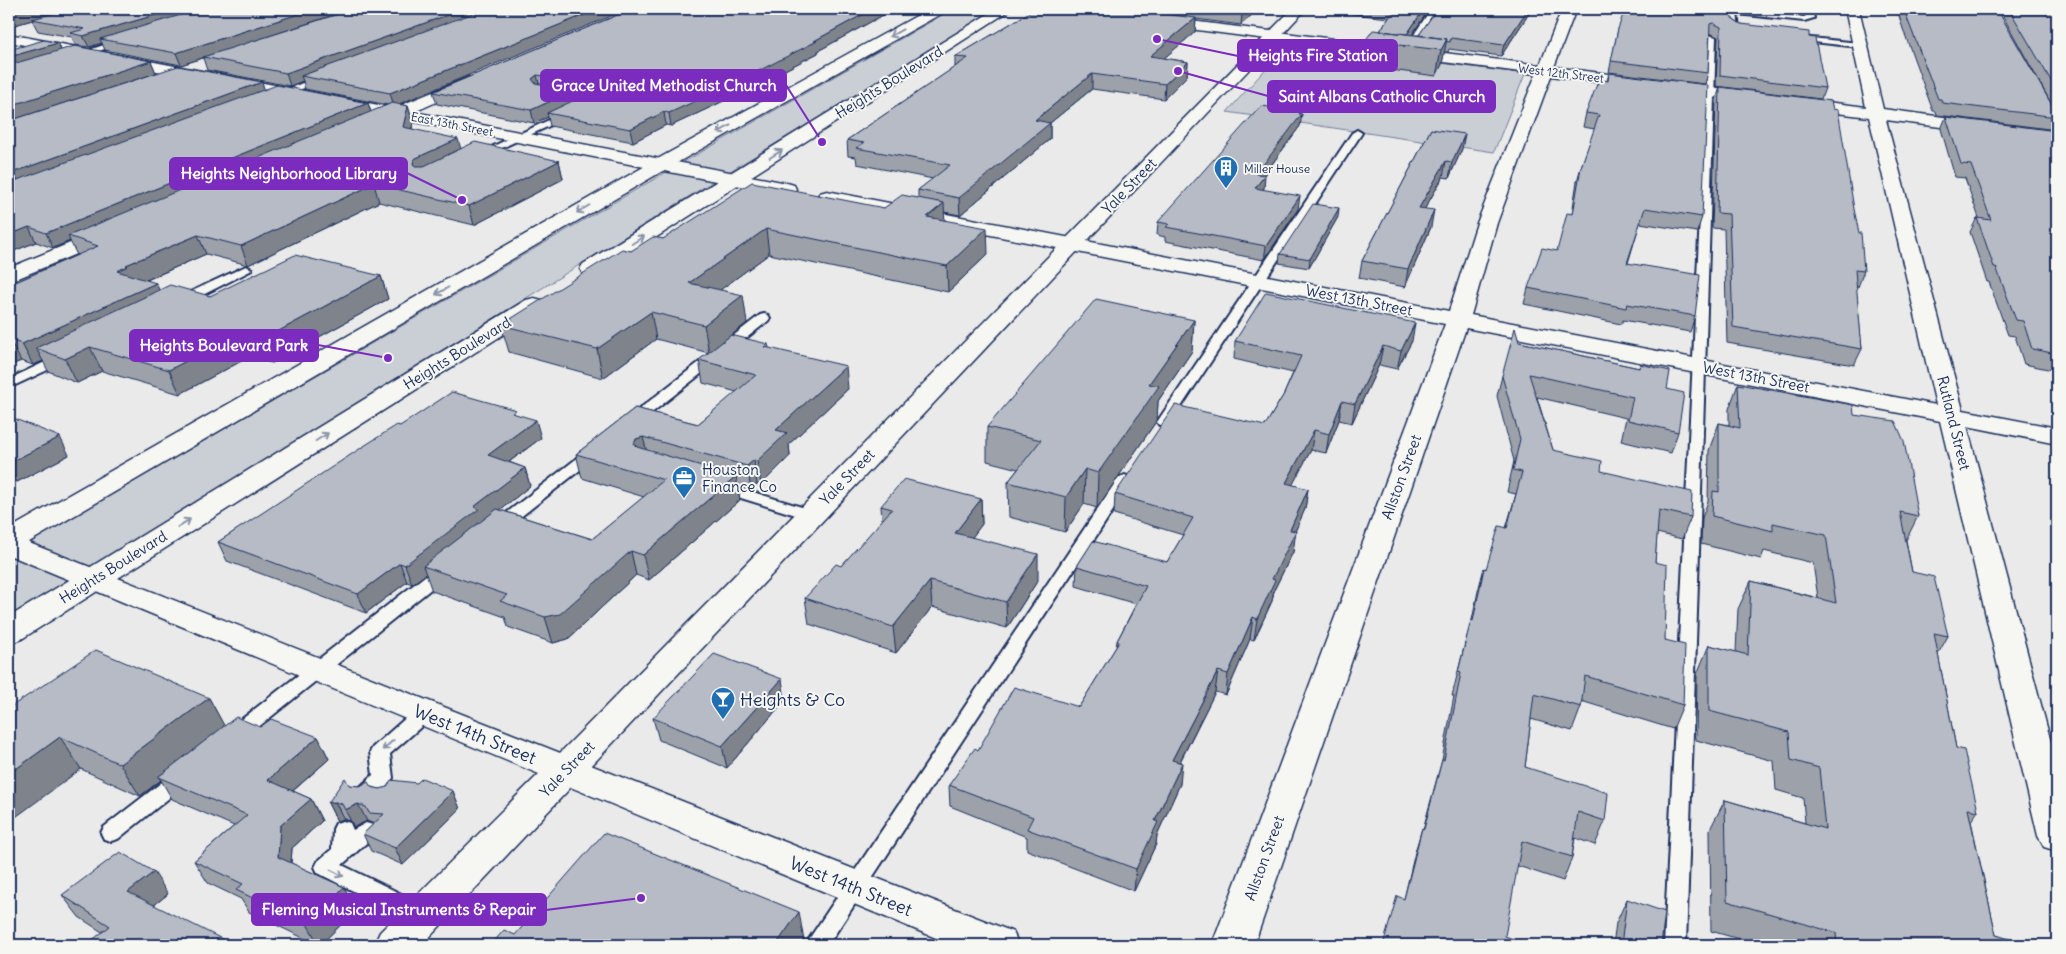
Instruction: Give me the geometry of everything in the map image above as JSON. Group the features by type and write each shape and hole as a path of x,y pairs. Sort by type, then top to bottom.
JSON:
{"street":[{"path":"9,542 660,165 939,9"},
{"name":"Heights Boulevard","path":"574,280 1005,9"},
{"name":"Yale Street","path":"395,945 1299,9"},
{"name":"Allston Street","path":"1233,945 1458,319 1487,223 1569,9"},
{"name":"Rutland Street","path":"1852,9 1858,45 2057,836"},
{"name":"West 12th Street","path":"1143,19 2057,137"},
{"path":"9,32 27,27"},
{"name":"East 13th Street","path":"9,38 660,165"},
{"path":"154,81 210,62"},
{"path":"368,125 487,74"},
{"name":"West 13th Street","path":"660,165 2057,436"},
{"path":"9,276 119,229"},
{"name":"Heights Boulevard","path":"9,632 549,296"},
{"name":"West 14th Street","path":"9,542 94,579 998,945"}],"lane":[{"path":"1406,53 1435,9"},
{"path":"1756,34 1735,28 1734,10 1774,12 1810,18 1808,9"},
{"path":"1675,945 1712,37"},
{"path":"1784,37 1858,45"},
{"path":"65,58 130,39"},
{"path":"267,99 332,74"},
{"path":"468,160 577,109"},
{"path":"1153,438 1356,133"},
{"path":"167,308 246,269"},
{"path":"482,540 764,318"},
{"path":"9,384 79,350"},
{"path":"816,945 1137,463"},
{"path":"703,482 812,515"},
{"path":"226,742 459,558"},
{"path":"365,795 385,788 380,752 424,712"},
{"path":"111,833 195,766"},
{"path":"342,852 343,829"},
{"path":"366,831 326,868 423,916"}],"shaded area":[{"path":"953,9 997,9 709,184 9,621 9,554 682,163"},
{"path":"1289,43 1525,74 1494,152 1227,112"}],"building":[{"path":"9,9 26,9 9,13"},
{"path":"71,9 176,9 83,36 70,33 85,29 32,19"},
{"path":"201,9 314,9 176,53 100,39"},
{"path":"354,9 464,9 286,73 203,57"},
{"path":"485,9 599,9 390,93 301,76"},
{"path":"632,9 873,9 814,41 817,41 731,85 669,113 664,112 630,129 547,113 596,90 597,87 592,84 537,75 532,79 535,83 575,90 531,110 433,92"},
{"path":"1035,9 1121,9 1196,18 1150,56 1188,62 1165,84 1092,74 1035,120 1050,123 959,198 918,190 950,165 856,148 864,143 847,140 968,58 955,57"},
{"path":"1194,9 1248,9 1242,14"},
{"path":"1395,9 1424,9 1407,34 1380,31"},
{"path":"1437,9 1528,9 1504,45 1451,38 1450,42 1446,41 1447,39 1419,35"},
{"path":"1625,9 1731,9 1732,18 1741,24 1809,32 1809,37 1815,38 1825,88 1720,75 1721,27 1713,23 1710,24 1708,73 1611,61 1618,29"},
{"path":"1904,9 1997,9 2057,117 1942,103 1941,99 1938,99"},
{"path":"2009,9 2057,9 2057,91"},
{"path":"1373,30 1447,39 1441,50 1365,41"},
{"path":"44,40 58,43 9,57 9,50"},
{"path":"75,46 151,61 9,106 9,65"},
{"path":"178,66 262,82 9,174 9,121"},
{"path":"1609,73 1708,85 1702,217 1645,208 1627,263 1700,275 1695,316 1627,304 1626,308 1528,288 1542,248 1557,251 1567,213 1573,214 1581,167 1599,115 1586,113 1599,79 1608,81"},
{"path":"277,85 368,103 46,233 29,227 9,235 9,183"},
{"path":"1720,87 1831,101 1833,109 1838,110 1854,209 1859,233 1861,233 1864,271 1855,270 1862,349 1733,327 1729,214 1717,213"},
{"path":"392,103 408,106 403,127 458,139 414,159 413,164 415,166 424,166 475,142 559,161 469,206 374,184 241,246 198,235 126,265 128,266 117,271 156,283 22,344 9,340 9,285 98,246 68,236"},
{"path":"1261,106 1300,111 1299,114 1302,114 1256,174 1265,175 1255,188 1300,196 1266,246 1166,227 1169,224 1158,222"},
{"path":"1946,117 2057,131 2057,354 2032,349 2023,321 2016,320 1996,267 1994,267 1977,218 1991,220 1971,165 1961,164"},
{"path":"1431,129 1465,134 1452,162 1446,161 1419,208 1434,210 1408,269 1362,261"},
{"path":"752,182 884,208 902,195 944,203 927,217 987,228 947,266 766,229 689,283 743,295 704,325 651,312 597,349 501,325 622,249 631,251 653,237 663,239"},
{"path":"1313,204 1339,208 1310,259 1280,254"},
{"path":"295,255 381,276 262,340 239,333 169,370 90,347 65,359 36,348 170,285 210,296"},
{"path":"1266,292 1415,323 1401,351 1383,346 1355,404 1342,401 1329,434 1314,430 1286,483 1308,489 1290,530 1296,531 1272,579 1275,580 1257,619 1253,617 1228,674 1218,671 1172,760 1182,763 1155,821 1158,822 1136,869 1027,829 1033,817 949,785 975,748 978,750 1014,687 1079,707 1119,642 1117,641 1146,586 1077,566 1093,541 1167,562 1193,518 1115,494 1175,405 1265,426 1284,394 1301,356 1235,341"},
{"path":"1096,299 1194,320 1149,384 1159,386 1098,473 1085,469 1066,497 1008,482 1041,440 987,427"},
{"path":"1515,328 1519,342 1639,368 1640,364 1670,371 1667,389 1684,393 1678,432 1628,420 1633,397 1529,374 1553,450 1602,461 1601,471 1692,492 1691,517 1659,510 1655,562 1667,565 1665,640 1685,645 1683,705 1585,676 1581,707 1534,694 1525,767 1608,793 1605,821 1578,812 1572,857 1522,841 1505,936 1529,945 1383,945 1397,896 1404,899 1422,828 1424,829 1442,760 1444,760 1461,673 1458,672 1471,620 1473,621 1484,568 1486,569 1499,526 1507,528 1522,472 1513,470 1520,439 1502,376"},
{"path":"731,335 768,344 765,347 846,366 776,430 787,433 757,461 754,460 747,466 643,437 636,439 634,444 637,447 736,476 643,555 631,551 560,614 545,617 500,601 507,595 423,566 497,509 592,539 664,480 576,454 635,408 698,424 756,375 699,360"},
{"path":"1738,384 1853,405 1854,415 1895,421 1904,441 1918,516 1900,512 1912,572 1934,577 1948,636 1934,633 1956,748 1964,750 1978,811 1968,809 1996,935 2028,945 1837,945 1836,933 1727,901 1725,800 1825,829 1819,768 1791,760 1789,732 1709,711 1709,645 1748,655 1751,581 1836,603 1826,535 1773,523 1773,531 1712,516 1713,491 1719,492 1719,423 1740,428"},
{"path":"452,392 516,410 512,413 536,420 488,455 525,468 474,507 479,509 405,565 400,563 358,594 218,542 364,446 397,425 400,426"},
{"path":"15,419 60,437 9,463 9,422"},
{"path":"904,479 981,499 955,533 1038,554 1006,602 930,581 893,627 805,598 836,564 841,566 892,509 881,506"},
{"path":"96,650 209,698 120,764 60,737 9,774 9,708"},
{"path":"714,654 782,679 722,746 653,718"},
{"path":"236,717 260,727 271,719 318,737 268,780 311,799 280,826 278,857 344,887 307,924 236,890 243,884 194,861 247,815 158,777"},
{"path":"345,778 349,785 360,786 368,782 371,787 380,789 387,787 391,780 417,783 422,778 453,791 395,848 363,834 384,814 369,813 366,807 358,804 345,810 342,804 328,803"},
{"path":"604,833 799,912 776,945 630,945 622,941 619,945 491,945 504,930 515,935"},
{"path":"120,852 154,872 128,892 234,945 86,945 110,926 62,895"},
{"path":"1627,899 1665,912 1661,945 1621,945"}],"place":[{"name":"Heights Fire Station","path":"1157,39"},
{"name":"Saint Albans Catholic Church","path":"1178,71"},
{"name":"Grace United Methodist Church","path":"822,142"},
{"name":"Miller House","path":"1226,189"},
{"name":"Heights Neighborhood Library","path":"462,200"},
{"name":"Heights Boulevard Park","path":"388,358"},
{"name":"Houston Finance Co","path":"684,499"},
{"name":"Heights & Co","path":"723,720"},
{"name":"Fleming Musical Instruments & Repair","path":"641,898"}]}
